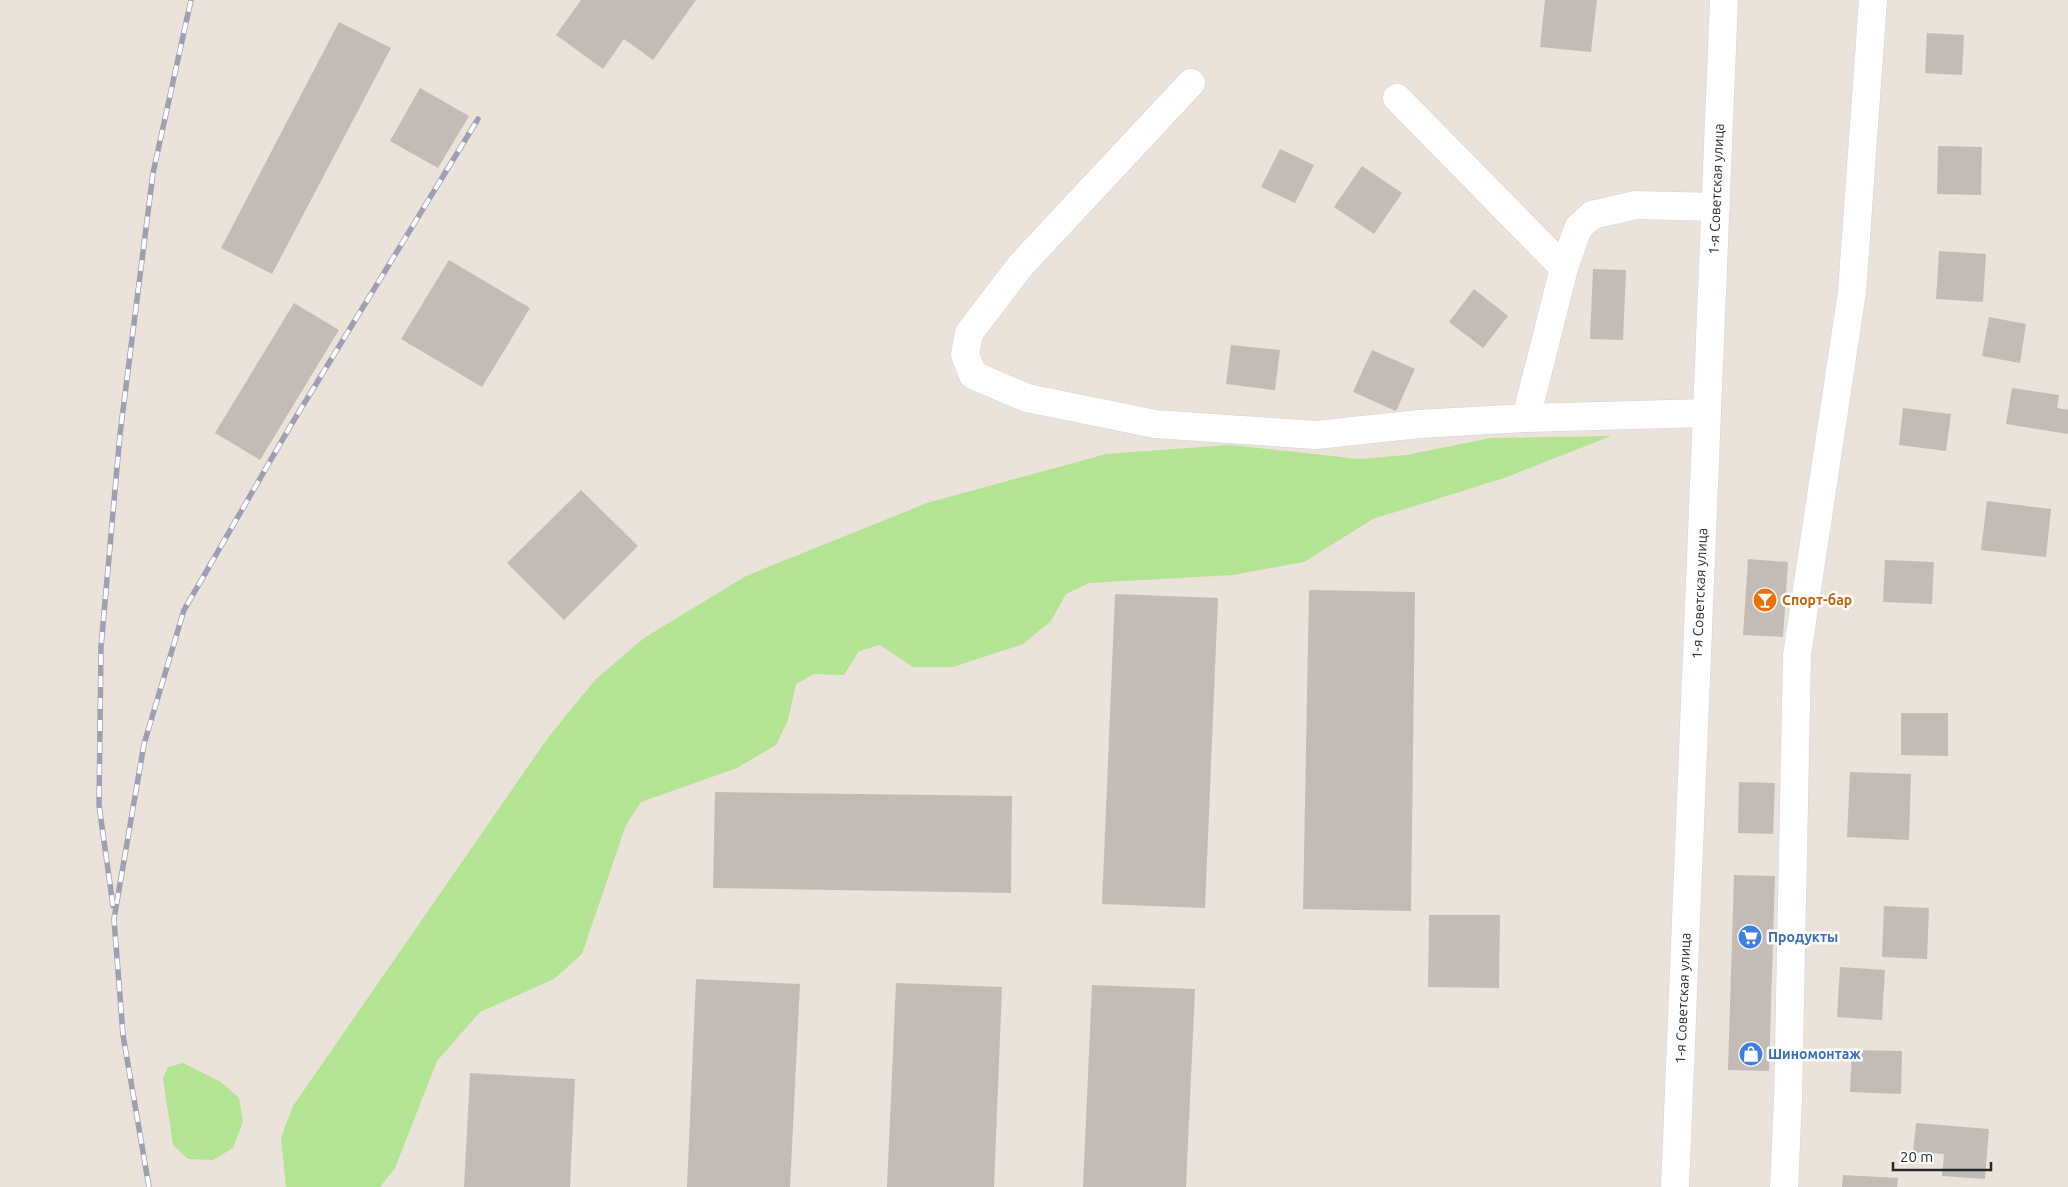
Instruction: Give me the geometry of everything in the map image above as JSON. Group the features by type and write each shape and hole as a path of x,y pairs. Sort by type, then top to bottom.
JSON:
{"street":[{"name":"1-я Советская улица","path":"1675,1187 1724,0"},
{"path":"1784,1187 1788,1099 1797,655 1852,292 1874,0"},
{"path":"1191,83 1021,265 969,333 965,355 973,376 1027,398 1164,425 1316,435 1419,424 1526,418 1707,413"},
{"path":"1397,98 1564,268"},
{"path":"1526,418 1564,268 1578,228 1592,215 1636,205 1716,207"}],"green space":[{"path":"1611,436 1507,477 1373,519 1304,562 1233,575 1089,583 1066,594 1051,621 1023,644 953,667 913,667 880,645 859,651 844,675 814,674 796,684 788,720 776,745 737,768 641,802 626,825 582,954 554,979 480,1012 437,1061 395,1168 380,1187 286,1187 281,1138 293,1106 547,739 595,680 644,638 746,576 927,503 1106,454 1230,445 1359,459 1406,455 1491,438"},
{"path":"183,1063 221,1082 239,1098 243,1122 233,1148 213,1160 188,1159 173,1145 163,1078 168,1067"}],"building":[{"path":"581,0 696,0 653,60 624,39 603,69 556,35"},
{"path":"1545,0 1597,0 1591,52 1540,47"},
{"path":"339,22 391,48 272,274 221,248"},
{"path":"1927,33 1964,35 1962,75 1925,73"},
{"path":"420,88 469,116 438,168 390,141"},
{"path":"1938,146 1982,147 1981,195 1937,194"},
{"path":"1280,149 1314,165 1295,203 1261,187"},
{"path":"1362,166 1402,193 1374,234 1334,207"},
{"path":"1939,251 1986,254 1983,302 1936,299"},
{"path":"449,260 530,308 482,387 401,339"},
{"path":"1593,269 1626,270 1623,340 1590,339"},
{"path":"1474,289 1508,316 1483,348 1449,322"},
{"path":"294,303 339,330 260,460 215,433"},
{"path":"1989,317 2026,324 2020,363 1982,356"},
{"path":"1231,345 1280,350 1275,390 1226,384"},
{"path":"1372,350 1415,369 1396,411 1353,392"},
{"path":"2012,388 2059,395 2057,408 2068,410 2068,434 2006,424"},
{"path":"1903,408 1951,414 1946,451 1899,445"},
{"path":"581,490 638,546 564,620 507,563"},
{"path":"1987,501 2051,509 2046,557 1981,550"},
{"path":"1748,559 1788,562 1783,637 1743,635"},
{"path":"1885,560 1934,562 1932,604 1883,602"},
{"path":"1309,590 1415,592 1411,911 1303,909"},
{"path":"1115,594 1218,598 1205,908 1102,904"},
{"path":"1901,713 1948,713 1948,756 1901,755"},
{"path":"1850,772 1911,774 1909,840 1847,837"},
{"path":"1739,782 1775,783 1773,834 1738,833"},
{"path":"715,792 1012,796 1011,893 713,888"},
{"path":"1734,875 1775,876 1769,1071 1728,1070"},
{"path":"1884,906 1929,908 1927,959 1882,957"},
{"path":"1429,915 1500,915 1499,988 1428,987"},
{"path":"1840,967 1885,970 1882,1020 1837,1017"},
{"path":"696,979 800,984 790,1187 687,1187"},
{"path":"896,983 1002,987 994,1187 887,1187"},
{"path":"1092,985 1195,989 1186,1187 1083,1187"},
{"path":"1852,1050 1902,1051 1901,1094 1850,1092"},
{"path":"470,1073 575,1079 570,1187 464,1187"},
{"path":"1916,1123 1989,1129 1985,1179 1942,1176 1944,1154 1913,1152"},
{"path":"1843,1175 1898,1178 1897,1187 1842,1187"}],"railway":[{"path":"113,906 99,805 101,647 120,434 153,173 191,0"},
{"path":"149,1187 123,1035 114,919 144,744 184,610 291,425 478,119"}],"place":[{"name":"Спорт-бар","path":"1765,600"},
{"name":"Продукты","path":"1750,937"},
{"name":"Шиномонтаж","path":"1751,1054"}]}
